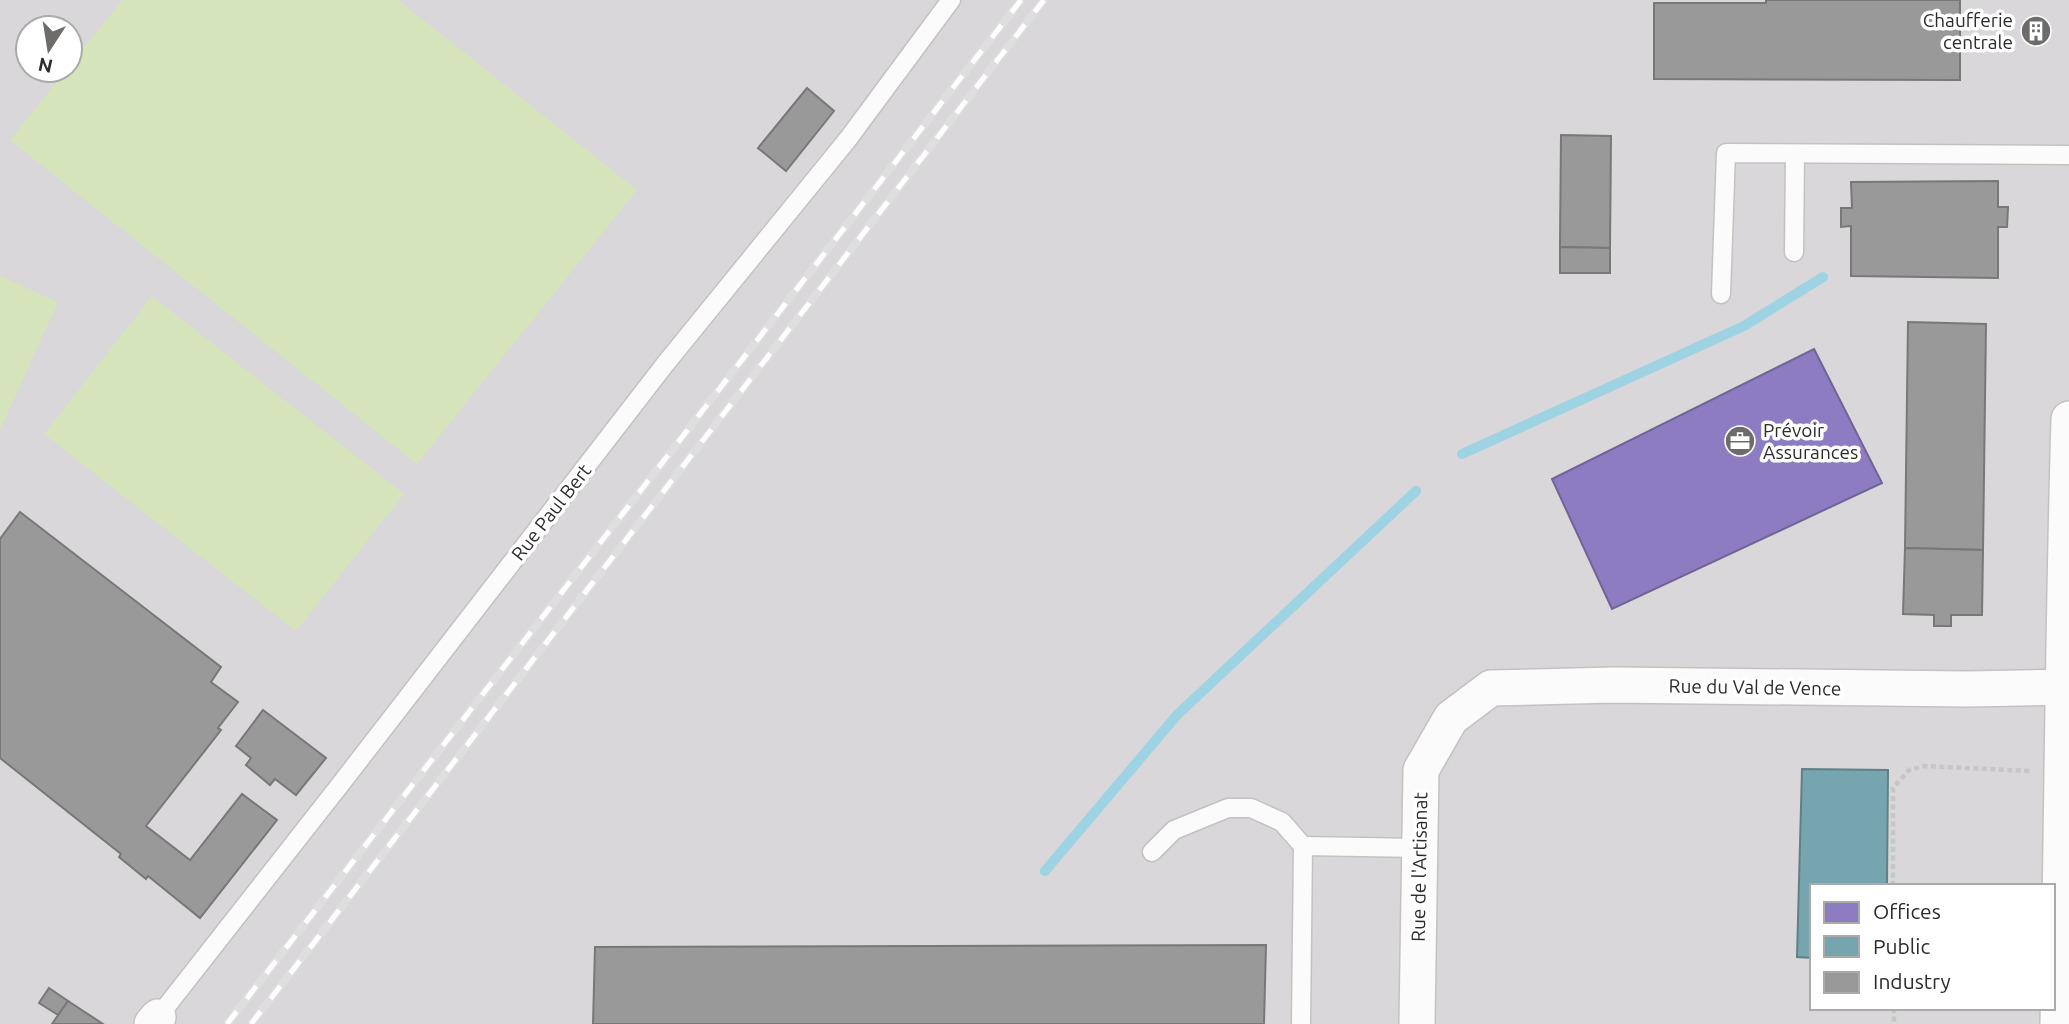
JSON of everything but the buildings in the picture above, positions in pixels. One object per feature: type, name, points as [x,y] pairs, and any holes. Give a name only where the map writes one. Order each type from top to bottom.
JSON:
[{"type":"street","points":[[2058,1024],[2067,687],[2064,587],[2069,419]]},
{"type":"street","name":"Rue du Val de Vence","points":[[1451,718],[1491,688],[1614,685],[1967,689],[2067,687]]},
{"type":"street","name":"Rue de l'Artisanat","points":[[1417,1024],[1421,770],[1451,718]]},
{"type":"lane","name":"Rue Paul Bert","points":[[155,1020],[666,363],[848,139],[951,0]]},
{"type":"lane","points":[[1721,294],[1726,153],[2069,155]]},
{"type":"lane","points":[[1794,252],[1795,154]]},
{"type":"lane","points":[[1152,852],[1174,830],[1228,808],[1251,808],[1282,822],[1303,846],[1301,1024]]},
{"type":"lane","points":[[1303,846],[1420,848]]},
{"type":"path","points":[[1893,884],[1893,788],[1909,770],[1924,766],[2063,772]]},
{"type":"shaded area","points":[[0,0],[2069,0],[2069,1024],[0,1024]]},
{"type":"green space","points":[[122,0],[398,0],[637,190],[417,464],[10,140],[55,84],[84,84],[84,48]]},
{"type":"green space","points":[[0,276],[58,302],[0,430]]},
{"type":"green space","points":[[152,296],[404,494],[296,631],[44,434]]},
{"type":"waterway","points":[[1462,454],[1744,326],[1823,277]]},
{"type":"waterway","points":[[1045,871],[1177,715],[1416,491]]},
{"type":"railway","points":[[227,1024],[1021,0]]},
{"type":"railway","points":[[251,1024],[1044,0]]},
{"type":"place","name":"Chaufferie centrale","points":[[2036,31]]},
{"type":"place","name":"Prévoir Assurances","points":[[1740,441]]}]
